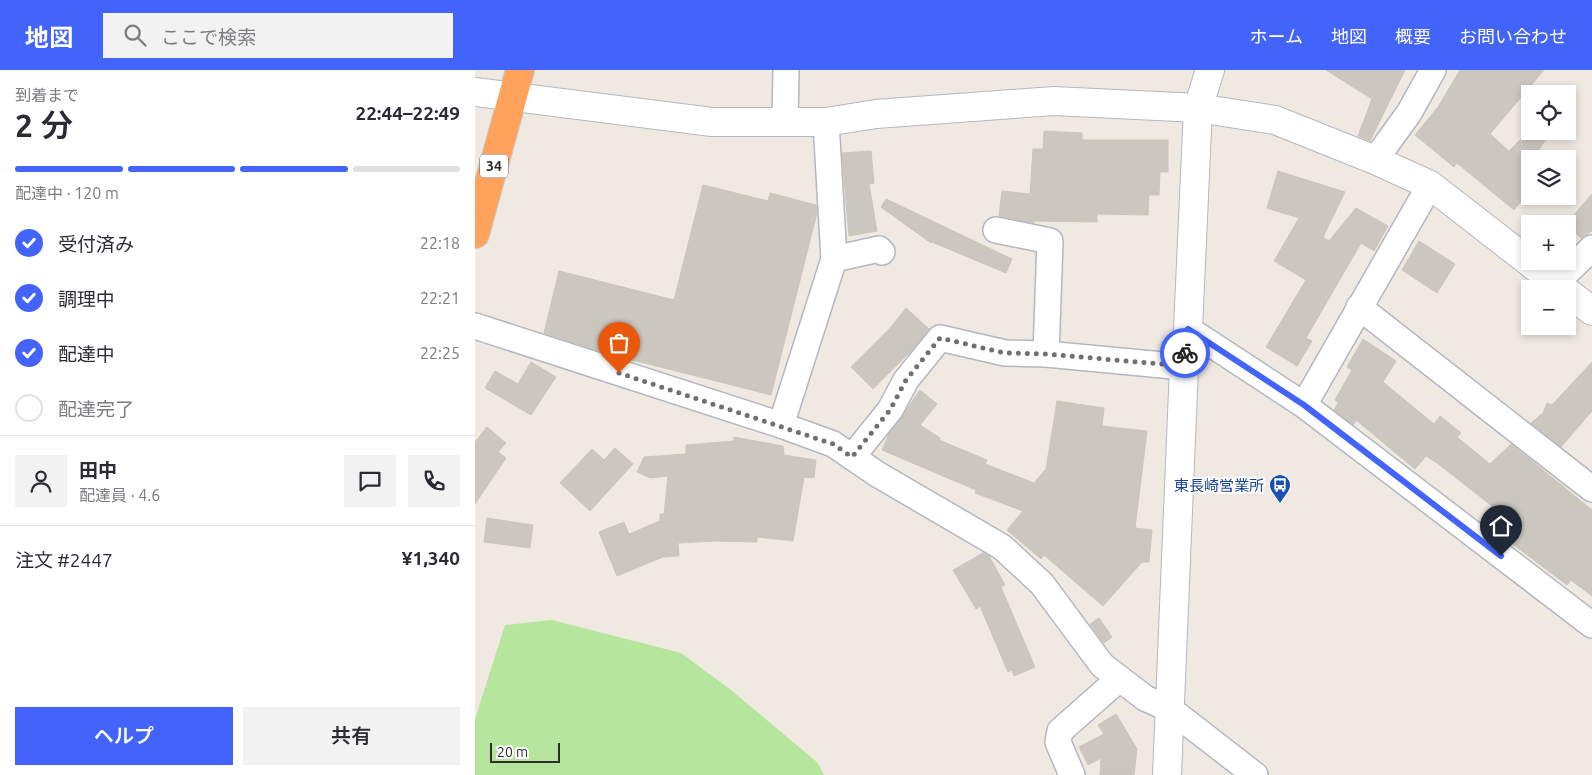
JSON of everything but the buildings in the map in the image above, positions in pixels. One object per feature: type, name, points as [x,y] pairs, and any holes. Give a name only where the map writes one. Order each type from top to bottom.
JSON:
[{"type":"highway","name":"34","points":[[475,234],[520,70]]},
{"type":"street","points":[[785,121],[786,70]]},
{"type":"street","points":[[1167,775],[1171,710],[1171,642],[1176,580],[1184,366],[1188,329],[1198,108],[1210,70]]},
{"type":"street","points":[[1375,160],[1409,113],[1433,70]]},
{"type":"street","points":[[475,92],[713,122],[826,122],[876,114],[1054,101],[1198,108],[1275,120],[1375,160],[1430,185],[1552,280]]},
{"type":"street","points":[[781,425],[834,259],[826,122]]},
{"type":"street","points":[[1304,405],[1430,185]]},
{"type":"street","points":[[996,230],[1050,241],[1046,354]]},
{"type":"street","points":[[1568,280],[1592,248]]},
{"type":"street","points":[[834,259],[879,249],[882,252]]},
{"type":"street","points":[[1576,299],[1592,311]]},
{"type":"street","points":[[1359,307],[1592,489]]},
{"type":"street","points":[[475,326],[781,425],[833,444],[1002,547],[1042,584],[1102,665],[1145,698],[1171,710],[1255,775]]},
{"type":"street","points":[[1188,329],[1304,405],[1592,625]]},
{"type":"street","points":[[852,457],[890,410],[906,380],[940,338],[1005,353],[1046,354],[1184,366]]},
{"type":"street","points":[[1072,775],[1058,742],[1059,731],[1119,679]]},
{"type":"green space","points":[[552,620],[681,653],[731,690],[818,763],[824,775],[475,775],[475,719],[505,625]]},
{"type":"way so far","points":[[619,373],[781,425],[833,444],[852,457],[890,410],[906,380],[940,338],[1005,353],[1046,354],[1184,366],[1185,353]]},
{"type":"place","name":"東長崎営業所","points":[[1280,504]]},
{"type":"route","points":[[1185,353],[1188,329],[1304,405],[1501,556]]}]
